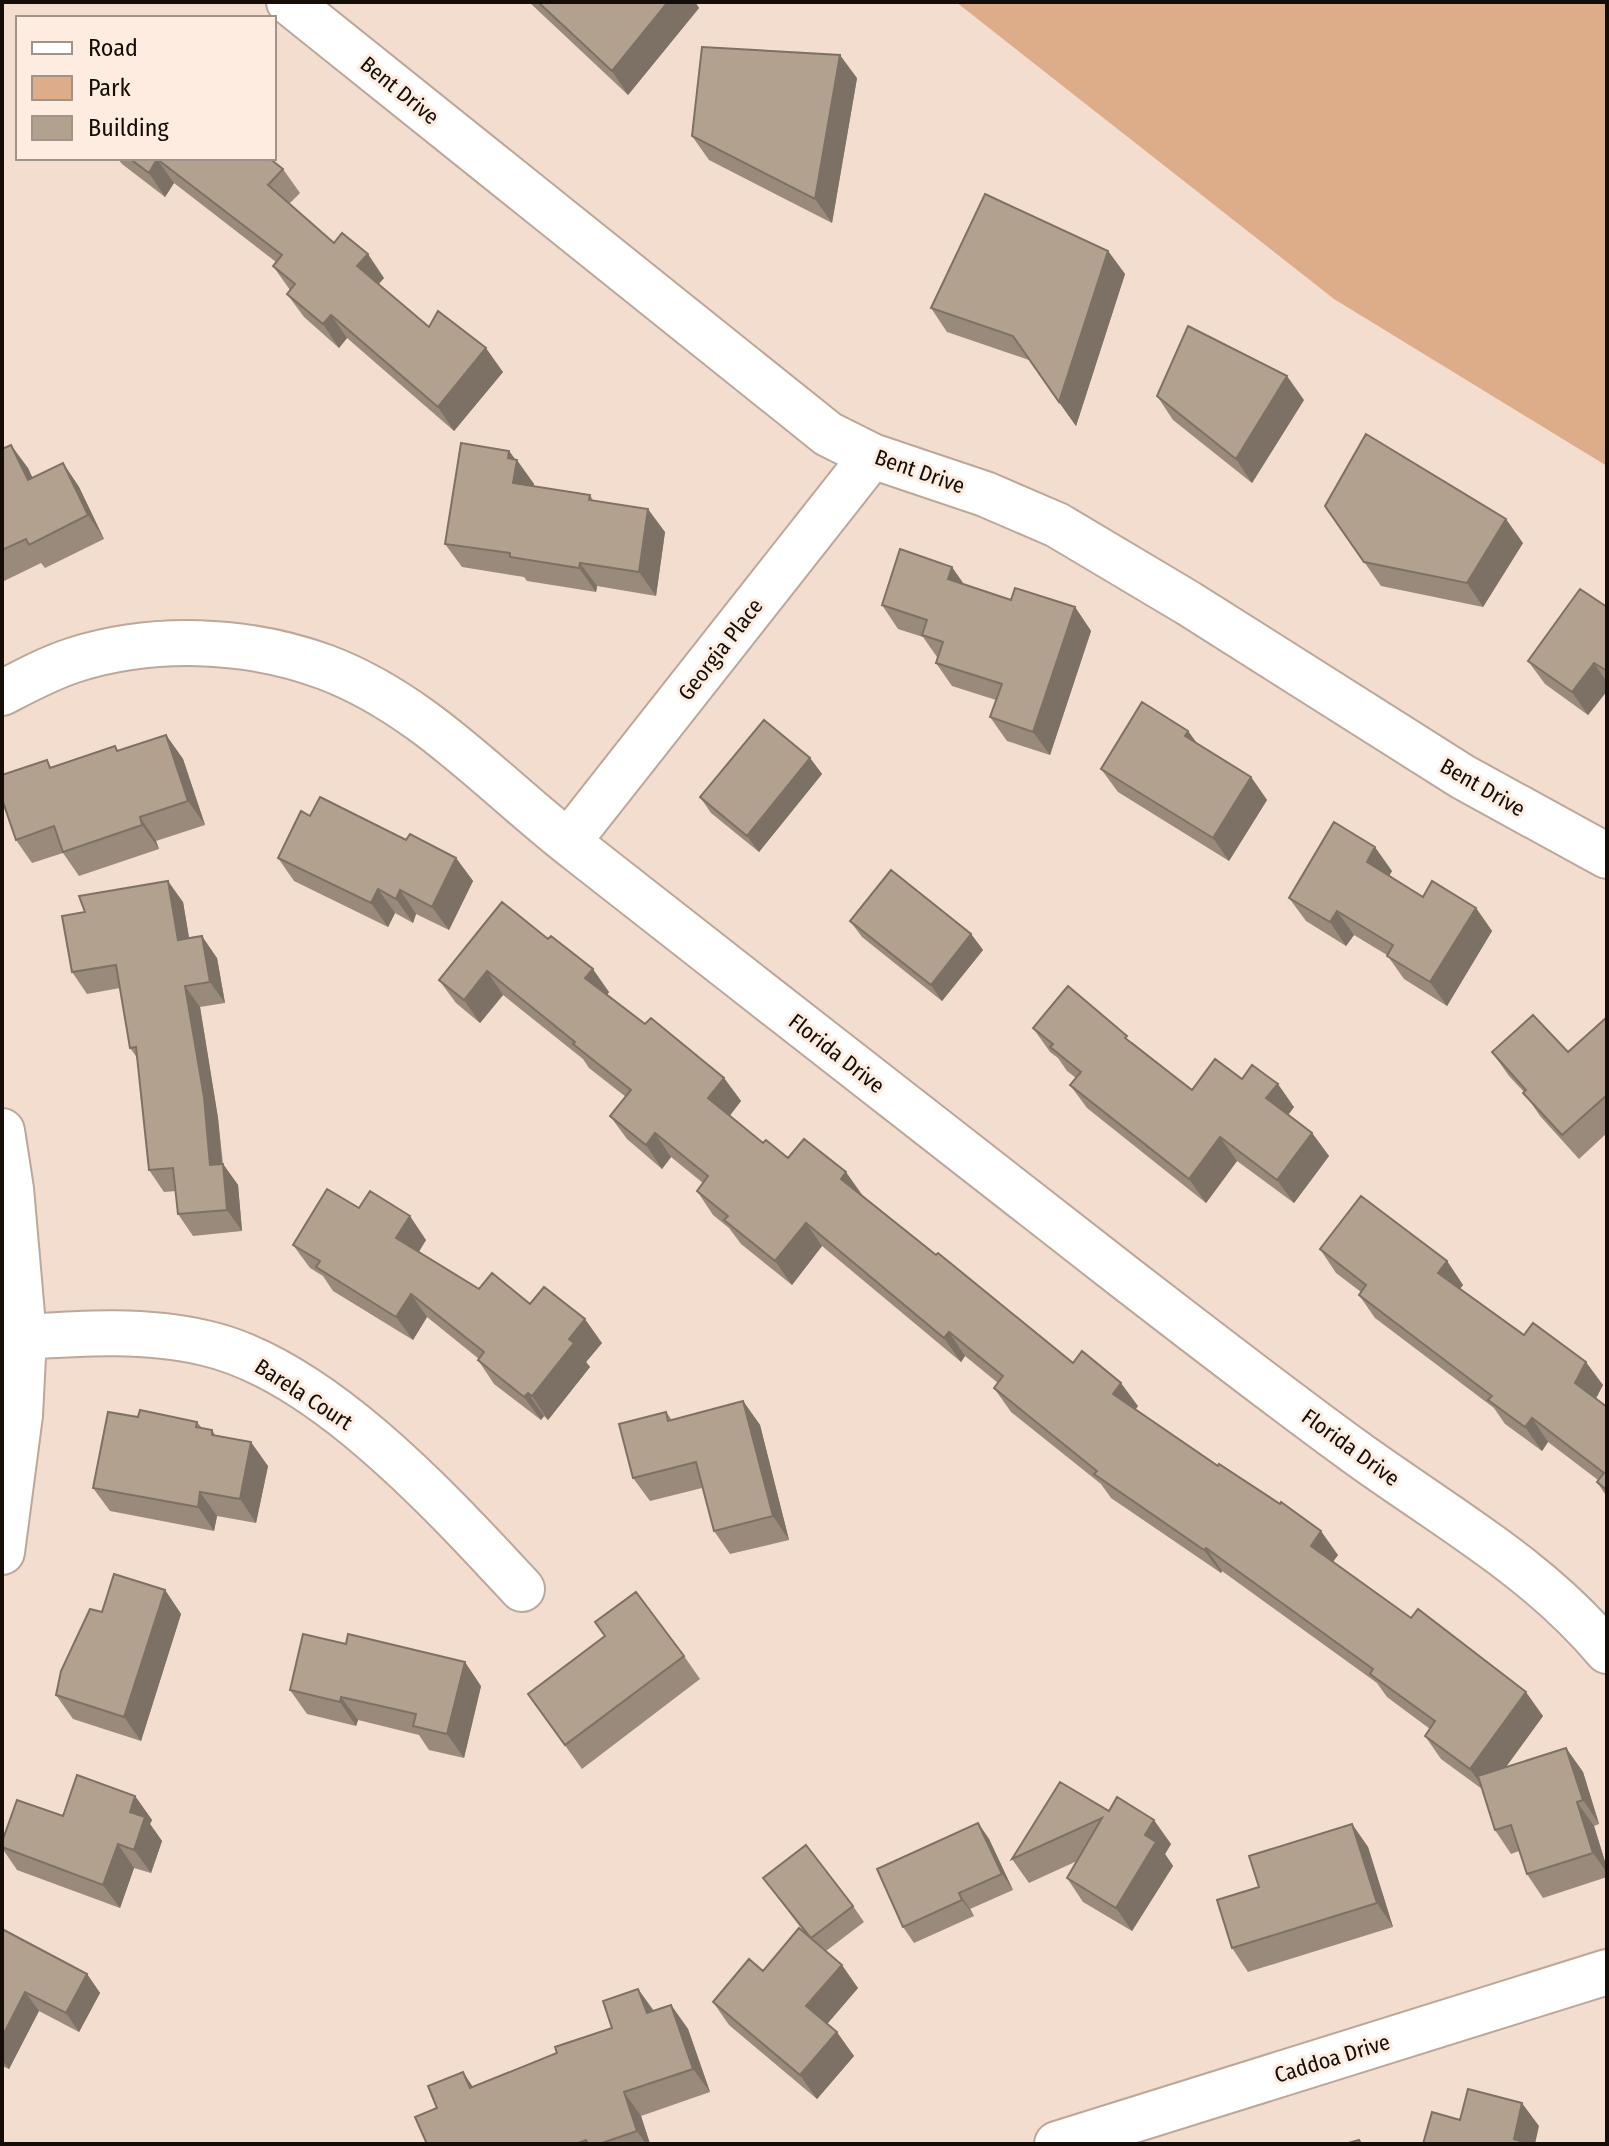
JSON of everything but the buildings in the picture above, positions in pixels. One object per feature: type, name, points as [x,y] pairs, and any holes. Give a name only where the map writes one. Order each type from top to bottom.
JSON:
[{"type":"street","name":"Bent Drive","points":[[289,2],[828,434],[872,456],[985,494],[1057,525],[1201,611],[1463,777],[1607,856]]},
{"type":"street","name":"Georgia Place","points":[[568,842],[872,456]]},
{"type":"street","name":"Florida Drive","points":[[2,693],[75,659],[170,644],[221,644],[295,657],[328,668],[398,701],[568,842],[1129,1281],[1355,1451],[1524,1569],[1584,1624],[1607,1651]]},
{"type":"street","points":[[2,1131],[11,1189],[24,1337],[20,1415],[2,1552]]},
{"type":"street","name":"Barela Court","points":[[24,1337],[78,1334],[168,1336],[208,1343],[258,1362],[297,1384],[405,1468],[522,1589]]},
{"type":"street","name":"Caddoa Drive","points":[[1057,2144],[1607,1972]]},
{"type":"green space","points":[[956,2],[1607,2],[1607,466],[1334,299]]}]
